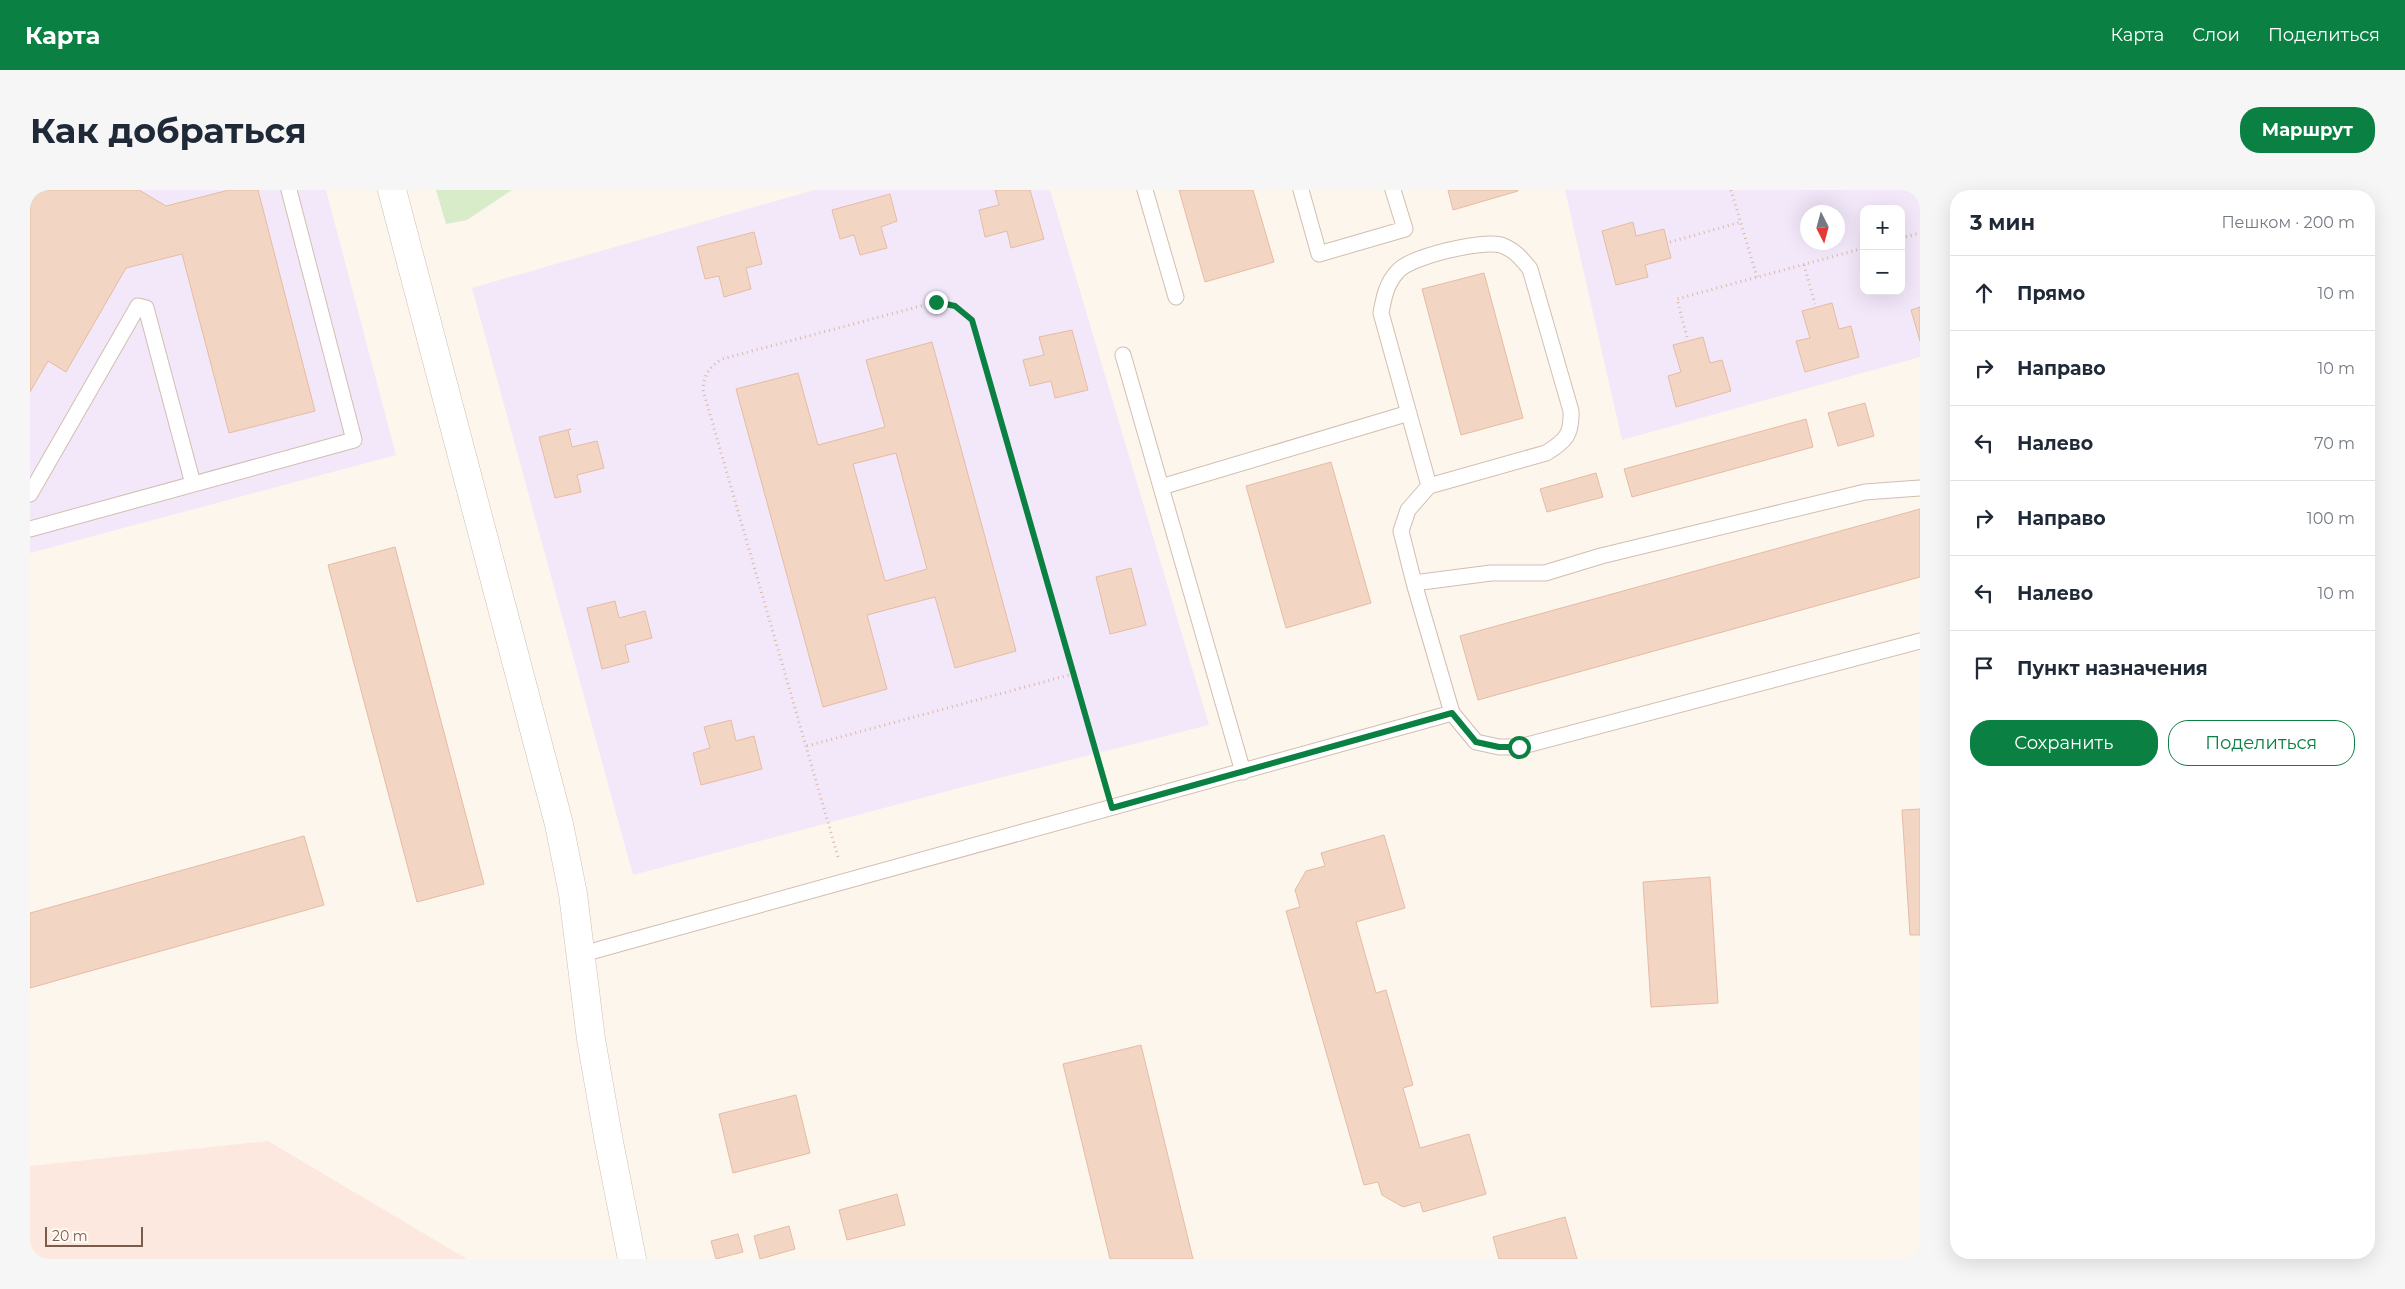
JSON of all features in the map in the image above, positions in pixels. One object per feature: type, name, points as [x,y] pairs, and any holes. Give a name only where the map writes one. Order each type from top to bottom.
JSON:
[{"type":"street","points":[[392,190],[559,824],[573,894],[579,955],[609,1142],[632,1259]]},
{"type":"lane","points":[[30,529],[354,440],[289,190]]},
{"type":"lane","points":[[1145,190],[1176,297]]},
{"type":"lane","points":[[1301,190],[1319,254],[1404,229],[1393,190]]},
{"type":"lane","points":[[1429,486],[1381,313],[1385,290],[1399,270],[1416,260],[1478,244],[1500,245],[1518,254],[1530,269],[1571,411],[1572,426],[1563,443],[1546,453],[1429,486],[1408,510],[1401,531],[1414,583],[1452,713],[1476,742],[1499,747],[1519,747],[1920,641]]},
{"type":"lane","points":[[30,494],[138,306],[146,308],[193,484]]},
{"type":"lane","points":[[1123,355],[1243,772]]},
{"type":"lane","points":[[1161,486],[1409,413]]},
{"type":"lane","points":[[1414,583],[1491,573],[1545,572],[1601,556],[1866,492],[1920,488]]},
{"type":"lane","points":[[579,955],[1452,713]]},
{"type":"path","points":[[1731,190],[1757,277]]},
{"type":"path","points":[[1670,242],[1741,222]]},
{"type":"path","points":[[1905,237],[1920,233]]},
{"type":"path","points":[[1687,337],[1677,299],[1860,249]]},
{"type":"path","points":[[1804,265],[1815,304]]},
{"type":"path","points":[[845,882],[703,390],[708,370],[722,359],[936,302],[948,303],[964,311],[972,320],[1112,808]]},
{"type":"path","points":[[807,746],[1073,674]]},
{"type":"shaded area","points":[[30,190],[326,190],[396,455],[30,553]]},
{"type":"shaded area","points":[[814,190],[1050,190],[1209,725],[959,788],[633,875],[472,288]]},
{"type":"shaded area","points":[[1565,190],[1920,190],[1920,357],[1622,440]]},
{"type":"shaded area","points":[[268,1141],[467,1259],[30,1259],[30,1166]]},
{"type":"green space","points":[[436,190],[512,190],[467,220],[446,224]]},
{"type":"building","points":[[30,190],[139,190],[166,206],[229,190],[258,190],[315,411],[229,433],[182,254],[126,268],[66,372],[48,361],[30,392]]},
{"type":"building","points":[[995,190],[1030,190],[1044,239],[1011,248],[1007,231],[985,237],[979,210],[999,205]]},
{"type":"building","points":[[1179,190],[1253,190],[1274,262],[1205,282]]},
{"type":"building","points":[[1448,190],[1518,190],[1518,191],[1453,210]]},
{"type":"building","points":[[890,194],[897,221],[881,227],[887,248],[860,255],[854,235],[840,239],[832,210]]},
{"type":"building","points":[[1633,222],[1636,236],[1664,229],[1671,258],[1645,265],[1648,277],[1616,285],[1602,231]]},
{"type":"building","points":[[754,232],[762,264],[746,268],[751,289],[724,297],[719,276],[705,279],[697,247]]},
{"type":"building","points":[[1484,273],[1523,418],[1461,435],[1422,289]]},
{"type":"building","points":[[1832,303],[1839,329],[1851,326],[1859,357],[1805,372],[1796,341],[1810,338],[1802,311]]},
{"type":"building","points":[[1920,307],[1920,341],[1911,310]]},
{"type":"building","points":[[1072,330],[1088,390],[1055,398],[1051,381],[1030,386],[1023,360],[1044,355],[1039,337]]},
{"type":"building","points":[[1703,337],[1710,363],[1722,360],[1731,391],[1676,407],[1668,376],[1681,372],[1673,345]]},
{"type":"building","points":[[932,342],[1016,651],[955,668],[935,597],[867,615],[887,689],[823,707],[736,389],[798,373],[818,445],[885,427],[866,360]],"holes":[[[896,453],[927,569],[885,581],[853,464]]]},
{"type":"building","points":[[1865,403],[1874,436],[1838,446],[1828,413]]},
{"type":"building","points":[[1806,419],[1813,447],[1632,497],[1624,469]]},
{"type":"building","points":[[571,429],[568,430],[572,447],[597,441],[604,468],[577,475],[581,492],[555,498],[539,437]]},
{"type":"building","points":[[1331,462],[1371,603],[1286,628],[1246,486]]},
{"type":"building","points":[[1596,473],[1603,497],[1547,512],[1540,489]]},
{"type":"building","points":[[1920,509],[1920,577],[1478,700],[1460,636]]},
{"type":"building","points":[[395,547],[484,884],[417,902],[328,565]]},
{"type":"building","points":[[1131,568],[1146,625],[1110,634],[1096,577]]},
{"type":"building","points":[[615,601],[619,618],[645,611],[652,638],[625,645],[629,662],[602,669],[587,608]]},
{"type":"building","points":[[731,720],[736,741],[754,736],[762,769],[701,785],[693,753],[710,748],[704,727]]},
{"type":"building","points":[[1920,809],[1920,935],[1910,935],[1902,810]]},
{"type":"building","points":[[1384,835],[1405,908],[1356,922],[1376,993],[1386,990],[1413,1085],[1403,1088],[1420,1148],[1469,1134],[1486,1194],[1423,1212],[1420,1202],[1403,1207],[1382,1195],[1378,1182],[1364,1185],[1286,911],[1300,907],[1295,890],[1306,871],[1325,866],[1321,853]]},
{"type":"building","points":[[304,836],[324,905],[30,988],[30,913]]},
{"type":"building","points":[[1710,877],[1718,1003],[1651,1007],[1643,882]]},
{"type":"building","points":[[1141,1045],[1193,1259],[1110,1259],[1063,1064]]},
{"type":"building","points":[[796,1095],[810,1153],[733,1173],[719,1114]]},
{"type":"building","points":[[897,1194],[905,1225],[847,1240],[839,1210]]},
{"type":"building","points":[[1565,1217],[1577,1259],[1499,1259],[1493,1237]]},
{"type":"building","points":[[789,1226],[795,1249],[760,1259],[754,1236]]},
{"type":"building","points":[[738,1234],[743,1252],[716,1259],[711,1241]]},
{"type":"route","points":[[936,302],[955,306],[964,311],[972,320],[1112,808],[1452,713],[1476,742],[1499,747],[1519,747]]}]
